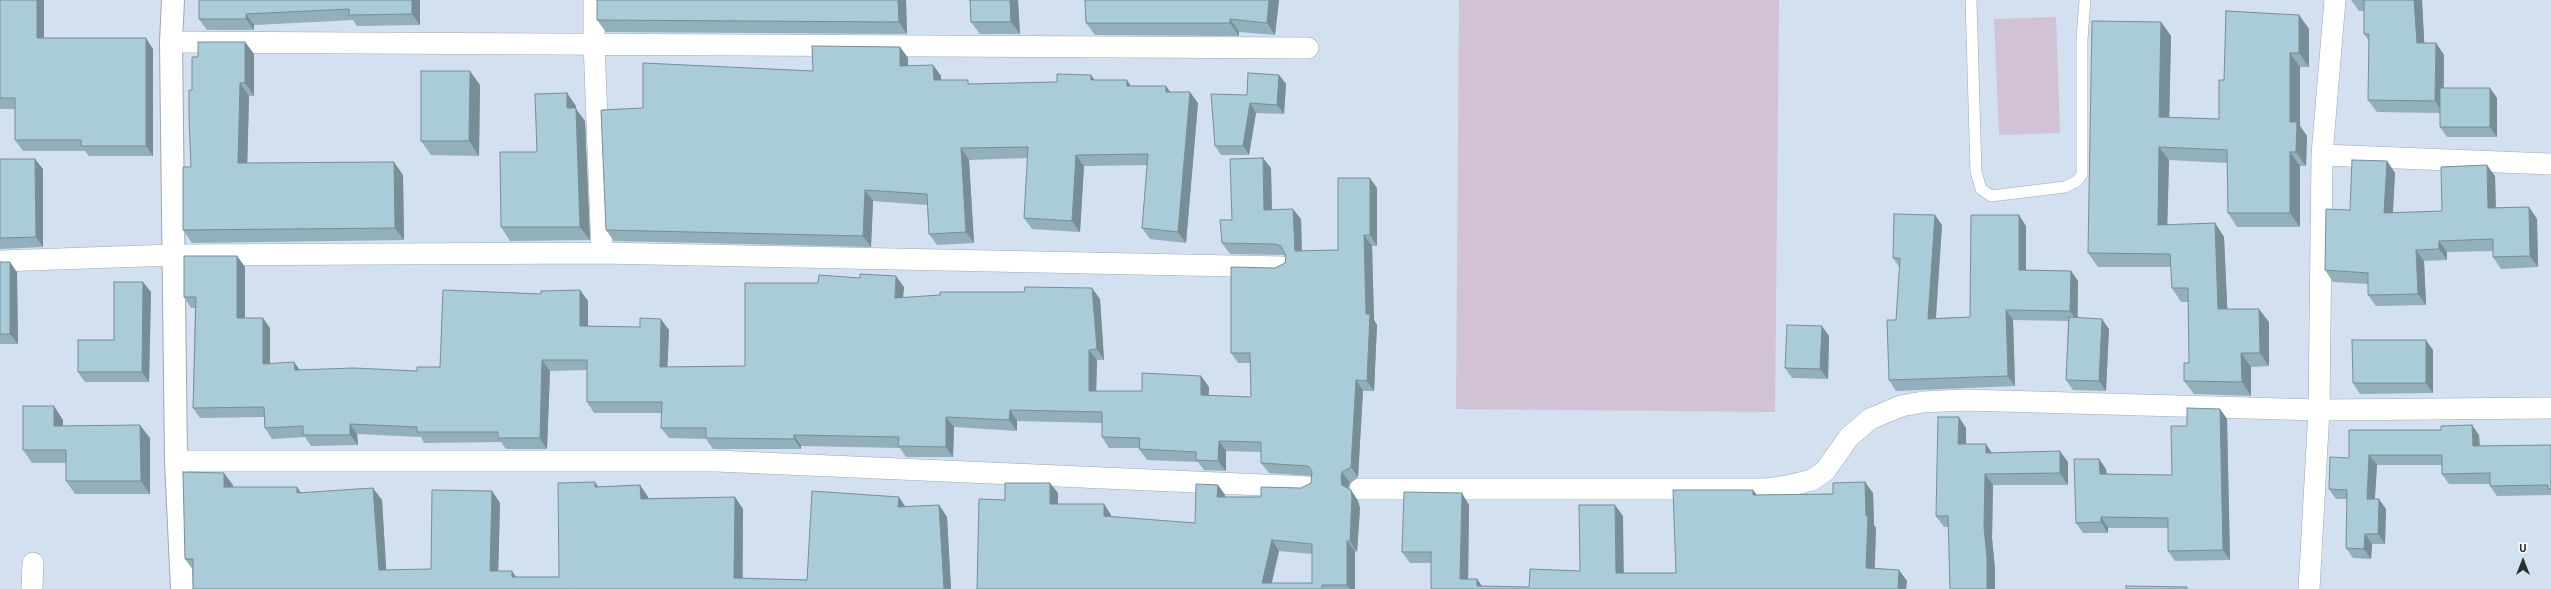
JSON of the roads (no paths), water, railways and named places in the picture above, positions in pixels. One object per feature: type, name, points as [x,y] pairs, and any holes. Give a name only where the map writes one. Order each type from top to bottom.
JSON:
[{"type":"street","points":[[173,0],[171,42],[176,462],[182,589]]},
{"type":"street","points":[[594,0],[594,42],[602,253]]},
{"type":"street","points":[[2309,589],[2319,410],[2322,155],[2335,0]]},
{"type":"street","points":[[171,42],[594,42],[1308,48]]},
{"type":"street","points":[[2322,155],[2551,164]]},
{"type":"street","points":[[0,261],[173,255],[602,253],[1282,267]]},
{"type":"street","points":[[1360,488],[1766,488],[1788,486],[1812,480],[1824,471],[1849,438],[1870,419],[1901,406],[1923,402],[1965,400],[2319,410],[2551,408]]},
{"type":"street","points":[[176,462],[717,461],[1309,487]]},
{"type":"street","points":[[32,589],[33,563]]},
{"type":"lane","points":[[1971,0],[1976,172],[1981,189],[1991,196],[2065,187],[2077,181],[2082,174],[2082,39],[2085,0]]}]
